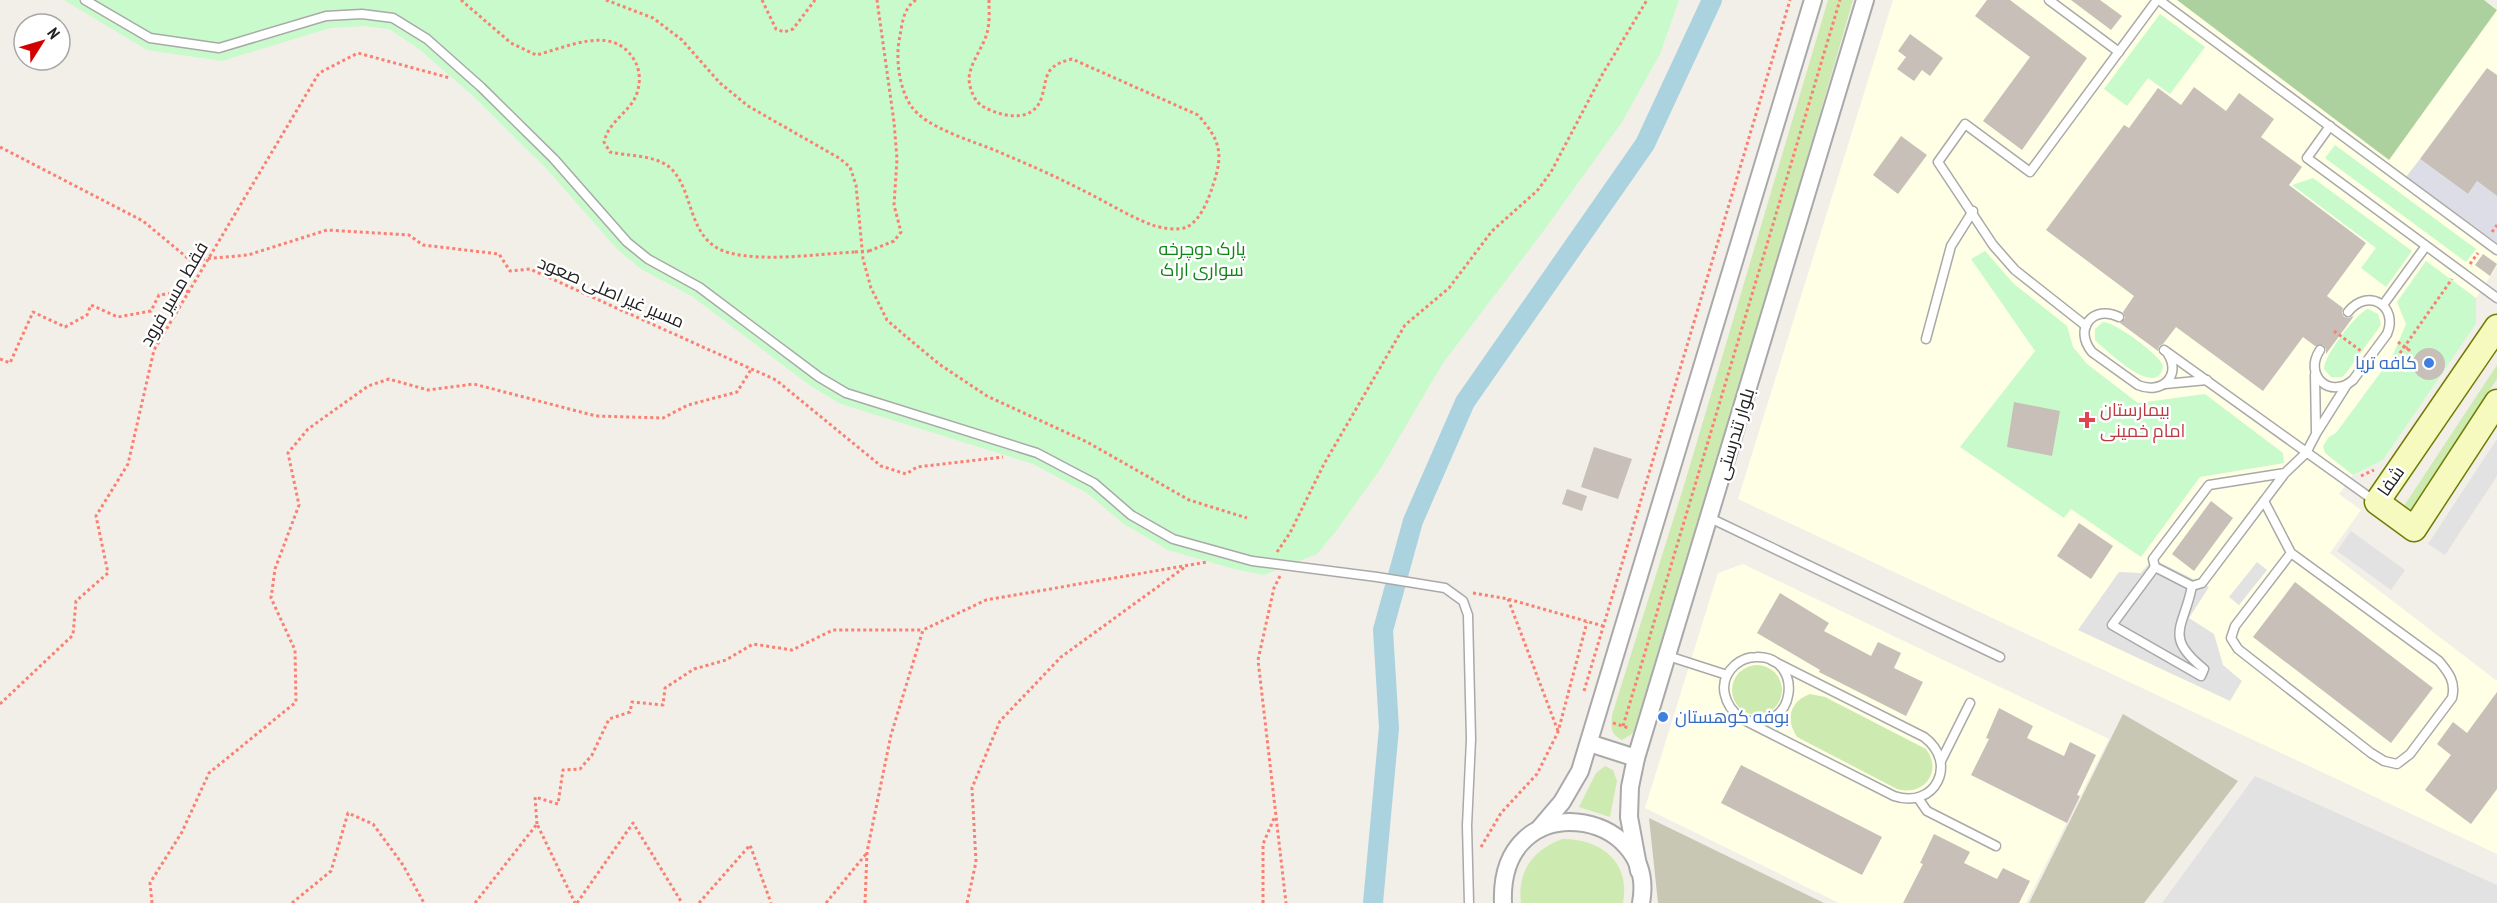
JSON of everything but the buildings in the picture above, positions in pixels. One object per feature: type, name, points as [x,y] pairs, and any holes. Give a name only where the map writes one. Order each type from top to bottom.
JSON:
[{"type":"street","points":[[1503,903],[1502,882],[1508,861],[1521,842],[1539,829],[1562,802],[1580,771],[1813,0]]},
{"type":"street","name":"بلوار تندرستی","points":[[1643,900],[1640,871],[1629,817],[1630,787],[1636,758],[1865,0]]},
{"type":"street","name":"شفا","points":[[2497,327],[2377,502],[2414,529],[2497,402]]},
{"type":"street","points":[[1589,742],[1636,758]]},
{"type":"street","points":[[1539,829],[1558,822],[1579,821],[1599,826],[1617,837],[1631,853],[1640,871]]},
{"type":"lane","points":[[85,0],[150,39],[219,48],[326,16],[362,14],[393,18],[427,39],[481,87],[554,159],[627,242],[648,259],[699,287],[819,377],[846,393],[1037,453],[1094,483],[1131,515],[1173,539],[1265,563],[1445,588],[1463,601],[1468,615],[1471,739],[1467,826],[1469,903]]},
{"type":"lane","points":[[2049,0],[2119,52]]},
{"type":"lane","points":[[2086,326],[2014,270],[1993,245],[1938,162],[1965,124],[2030,172],[2158,0],[2497,250]]},
{"type":"lane","points":[[2330,126],[2307,158],[2497,298]]},
{"type":"lane","points":[[1926,339],[1951,246],[1972,211]]},
{"type":"lane","points":[[2382,306],[2426,246]]},
{"type":"lane","points":[[2285,473],[2209,485],[2153,559],[2155,567],[2192,586],[2202,583],[2285,473],[2306,453],[2316,432],[2346,386],[2370,357],[2390,326],[2390,316],[2377,301],[2367,299],[2358,302],[2348,312]]},
{"type":"lane","points":[[2119,317],[2110,313],[2100,313],[2086,326],[2084,335],[2092,351],[2138,385],[2146,389],[2165,384],[2207,380]]},
{"type":"lane","points":[[2165,384],[2171,376],[2173,366],[2170,356],[2163,348],[2377,502]]},
{"type":"lane","points":[[2316,432],[2314,362],[2320,350]]},
{"type":"lane","points":[[2315,372],[2319,380],[2327,386],[2337,388],[2346,386]]},
{"type":"lane","points":[[2264,501],[2291,553],[2439,661],[2450,674],[2454,687],[2452,698],[2410,754],[2397,764],[2384,761],[2370,753],[2238,649],[2231,638],[2235,626],[2291,553]]},
{"type":"lane","points":[[1710,518],[2000,657]]},
{"type":"lane","points":[[2155,567],[2112,625],[2201,676],[2204,669],[2188,656],[2179,642],[2179,627],[2189,604],[2192,586]]},
{"type":"lane","points":[[1668,656],[1727,675]]},
{"type":"lane","points":[[1941,761],[1938,751],[1924,737],[1771,660],[1762,657],[1742,660],[1727,675],[1724,685],[1727,705],[1742,719],[1903,799],[1918,798],[1932,790],[1938,782],[1941,761],[1970,703]]},
{"type":"lane","points":[[1742,719],[1762,723],[1772,719],[1786,705],[1789,695],[1786,675],[1780,666],[1771,660]]},
{"type":"lane","points":[[1918,798],[1927,811],[1996,846]]},
{"type":"path","points":[[461,0],[511,43],[536,55],[594,39],[611,41],[627,49],[636,63],[640,80],[637,96],[607,130],[604,142],[610,152],[654,160],[668,166],[677,179],[699,231],[712,244],[729,253],[779,257],[869,251],[894,241],[901,232],[894,205],[897,159],[877,0]]},
{"type":"path","points":[[606,0],[653,18],[682,40],[720,83],[748,106],[839,158],[850,167],[856,185],[863,259],[880,310],[887,320],[939,364],[987,396],[1087,442],[1189,500],[1247,519]]},
{"type":"path","points":[[762,0],[776,29],[784,32],[793,29],[815,0]]},
{"type":"path","points":[[916,0],[911,3],[904,15],[897,46],[902,85],[911,106],[922,117],[953,133],[1082,189],[1152,225],[1172,229],[1188,227],[1209,199],[1218,169],[1220,148],[1211,130],[1198,115],[1072,59],[1060,62],[1050,70],[1042,99],[1035,109],[1025,116],[996,113],[980,105],[972,93],[969,78],[988,32],[990,0]]},
{"type":"path","points":[[1265,563],[1280,548],[1290,533],[1324,464],[1405,325],[1449,288],[1492,231],[1537,191],[1551,172],[1602,75],[1647,0]]},
{"type":"path","points":[[1584,692],[1790,0]]},
{"type":"path","points":[[1623,726],[1840,0]]},
{"type":"path","name":"فقط مسیر فرود","points":[[0,704],[73,635],[76,601],[108,573],[96,516],[128,464],[154,350],[319,73],[358,53],[481,87]]},
{"type":"path","name":"مسیر غیر اصلی صعود","points":[[0,147],[143,221],[189,260],[248,255],[327,230],[408,235],[423,244],[499,254],[510,270],[530,269],[776,380],[881,466],[906,474],[917,467],[1005,457]]},
{"type":"path","points":[[2393,363],[2486,241]]},
{"type":"path","points":[[0,359],[10,363],[33,312],[64,327],[87,315],[91,305],[117,316],[151,311],[159,295],[189,291]]},
{"type":"path","points":[[2334,331],[2370,357]]},
{"type":"path","points":[[2409,350],[2416,355]]},
{"type":"path","points":[[152,903],[150,883],[182,832],[209,773],[296,702],[295,650],[271,598],[275,569],[299,505],[288,453],[308,429],[368,386],[389,379],[428,390],[474,384],[596,416],[663,418],[688,405],[737,392],[752,368]]},
{"type":"path","points":[[682,903],[633,824],[576,903],[537,824],[535,797],[558,804],[563,770],[580,769],[592,755],[609,719],[630,712],[633,702],[663,705],[665,688],[694,669],[726,660],[753,644],[792,650],[833,630],[923,630],[986,600],[1236,557]]},
{"type":"path","points":[[1286,565],[1274,588],[1258,660],[1286,903]]},
{"type":"path","points":[[967,903],[976,862],[972,788],[1000,721],[1061,657],[1186,566]]},
{"type":"path","points":[[1445,588],[1508,599],[1587,622],[1558,732],[1537,774],[1501,813],[1467,869]]},
{"type":"path","points":[[1508,599],[1558,732]]},
{"type":"path","points":[[865,903],[867,852],[891,735],[923,630]]},
{"type":"path","points":[[1597,718],[1644,733]]},
{"type":"path","points":[[292,903],[331,871],[348,813],[373,824],[403,865],[424,903]]},
{"type":"path","points":[[1263,903],[1263,844],[1276,814]]},
{"type":"path","points":[[475,903],[537,824]]},
{"type":"path","points":[[699,903],[750,845],[771,903]]},
{"type":"path","points":[[826,903],[867,852]]},
{"type":"shaded area","name":"بیمارستان امام خمینی","points":[[1893,0],[2484,0],[2497,9],[2497,266],[2476,298],[2476,324],[2383,460],[2353,475],[2339,494],[2361,510],[2330,553],[2497,681],[2497,854],[1738,499]]},
{"type":"shaded area","points":[[2420,159],[2468,194],[2477,181],[2497,196],[2497,243],[2406,177]]},
{"type":"shaded area","points":[[2497,439],[2497,476],[2445,555],[2428,544]]},
{"type":"shaded area","points":[[2351,531],[2405,570],[2391,590],[2337,551]]},
{"type":"shaded area","points":[[2153,559],[2209,587],[2189,618],[2214,634],[2223,665],[2242,681],[2230,701],[2078,630],[2119,572],[2141,573]]},
{"type":"shaded area","points":[[2257,562],[2267,570],[2239,605],[2229,597]]},
{"type":"shaded area","points":[[1743,564],[2109,739],[2026,903],[1839,903],[1645,808],[1718,573]]},
{"type":"shaded area","points":[[2123,714],[2238,781],[2144,903],[2029,903]]},
{"type":"shaded area","points":[[2255,776],[2497,885],[2497,903],[2162,903]]},
{"type":"shaded area","points":[[1649,818],[1824,903],[1658,903]]},
{"type":"green space","name":"پارک دوچرخه سواری اراک","points":[[64,0],[1679,0],[1660,54],[1622,122],[1542,233],[1443,363],[1381,468],[1336,531],[1317,554],[1264,575],[1168,550],[1124,524],[1087,493],[1033,464],[841,404],[812,387],[693,297],[641,269],[618,250],[545,167],[472,95],[419,49],[389,29],[363,26],[330,28],[222,61],[147,50]]},
{"type":"green space","points":[[1828,0],[1853,0],[1788,224],[1633,733],[1622,740],[1612,730],[1612,715],[1685,482]]},
{"type":"green space","points":[[2177,0],[2484,0],[2497,10],[2389,160]]},
{"type":"green space","points":[[2160,14],[2205,47],[2170,94],[2148,78],[2127,106],[2104,89]]},
{"type":"green space","points":[[2335,145],[2476,249],[2466,262],[2325,158]]},
{"type":"green space","points":[[2313,178],[2412,251],[2386,287],[2361,268],[2376,248],[2292,185]]},
{"type":"green space","points":[[1985,251],[2014,284],[2067,326],[2073,347],[2087,364],[2138,403],[2205,394],[2283,453],[2284,463],[2200,477],[2141,557],[2071,509],[2064,518],[1960,447],[2035,351],[1971,259]]},
{"type":"green space","points":[[2426,261],[2476,298],[2476,324],[2383,460],[2353,475],[2325,453],[2323,446],[2329,437],[2336,433],[2392,357],[2406,324],[2397,302]]},
{"type":"green space","points":[[2368,309],[2378,314],[2381,324],[2346,373],[2342,377],[2331,377],[2324,369],[2329,355],[2356,318]]},
{"type":"green space","points":[[2103,322],[2117,327],[2154,354],[2163,366],[2159,375],[2153,378],[2134,371],[2099,344],[2095,340],[2095,329]]},
{"type":"green space","points":[[2497,365],[2497,379],[2407,516],[2400,512]]},
{"type":"green space","points":[[1757,665],[1771,669],[1778,676],[1782,690],[1778,704],[1771,711],[1757,715],[1743,711],[1736,704],[1732,690],[1736,676],[1743,669]]},
{"type":"green space","points":[[1810,694],[1825,697],[1926,749],[1931,757],[1932,766],[1928,780],[1923,786],[1915,789],[1897,789],[1797,737],[1791,724],[1792,711],[1798,701]]},
{"type":"green space","points":[[1605,766],[1613,770],[1617,781],[1610,817],[1579,807],[1596,773]]},
{"type":"green space","points":[[1562,839],[1589,843],[1610,855],[1622,876],[1623,903],[1521,903],[1522,881],[1529,863],[1543,849]]},
{"type":"waterway","points":[[1373,903],[1389,728],[1383,630],[1413,521],[1465,402],[1645,144],[1712,0]]},
{"type":"place","name":"کافه تریا","points":[[2429,363]]},
{"type":"place","name":"بیمارستان امام خمینی","points":[[2087,420]]},
{"type":"place","name":"بوفه کوهستان","points":[[1663,717]]}]
